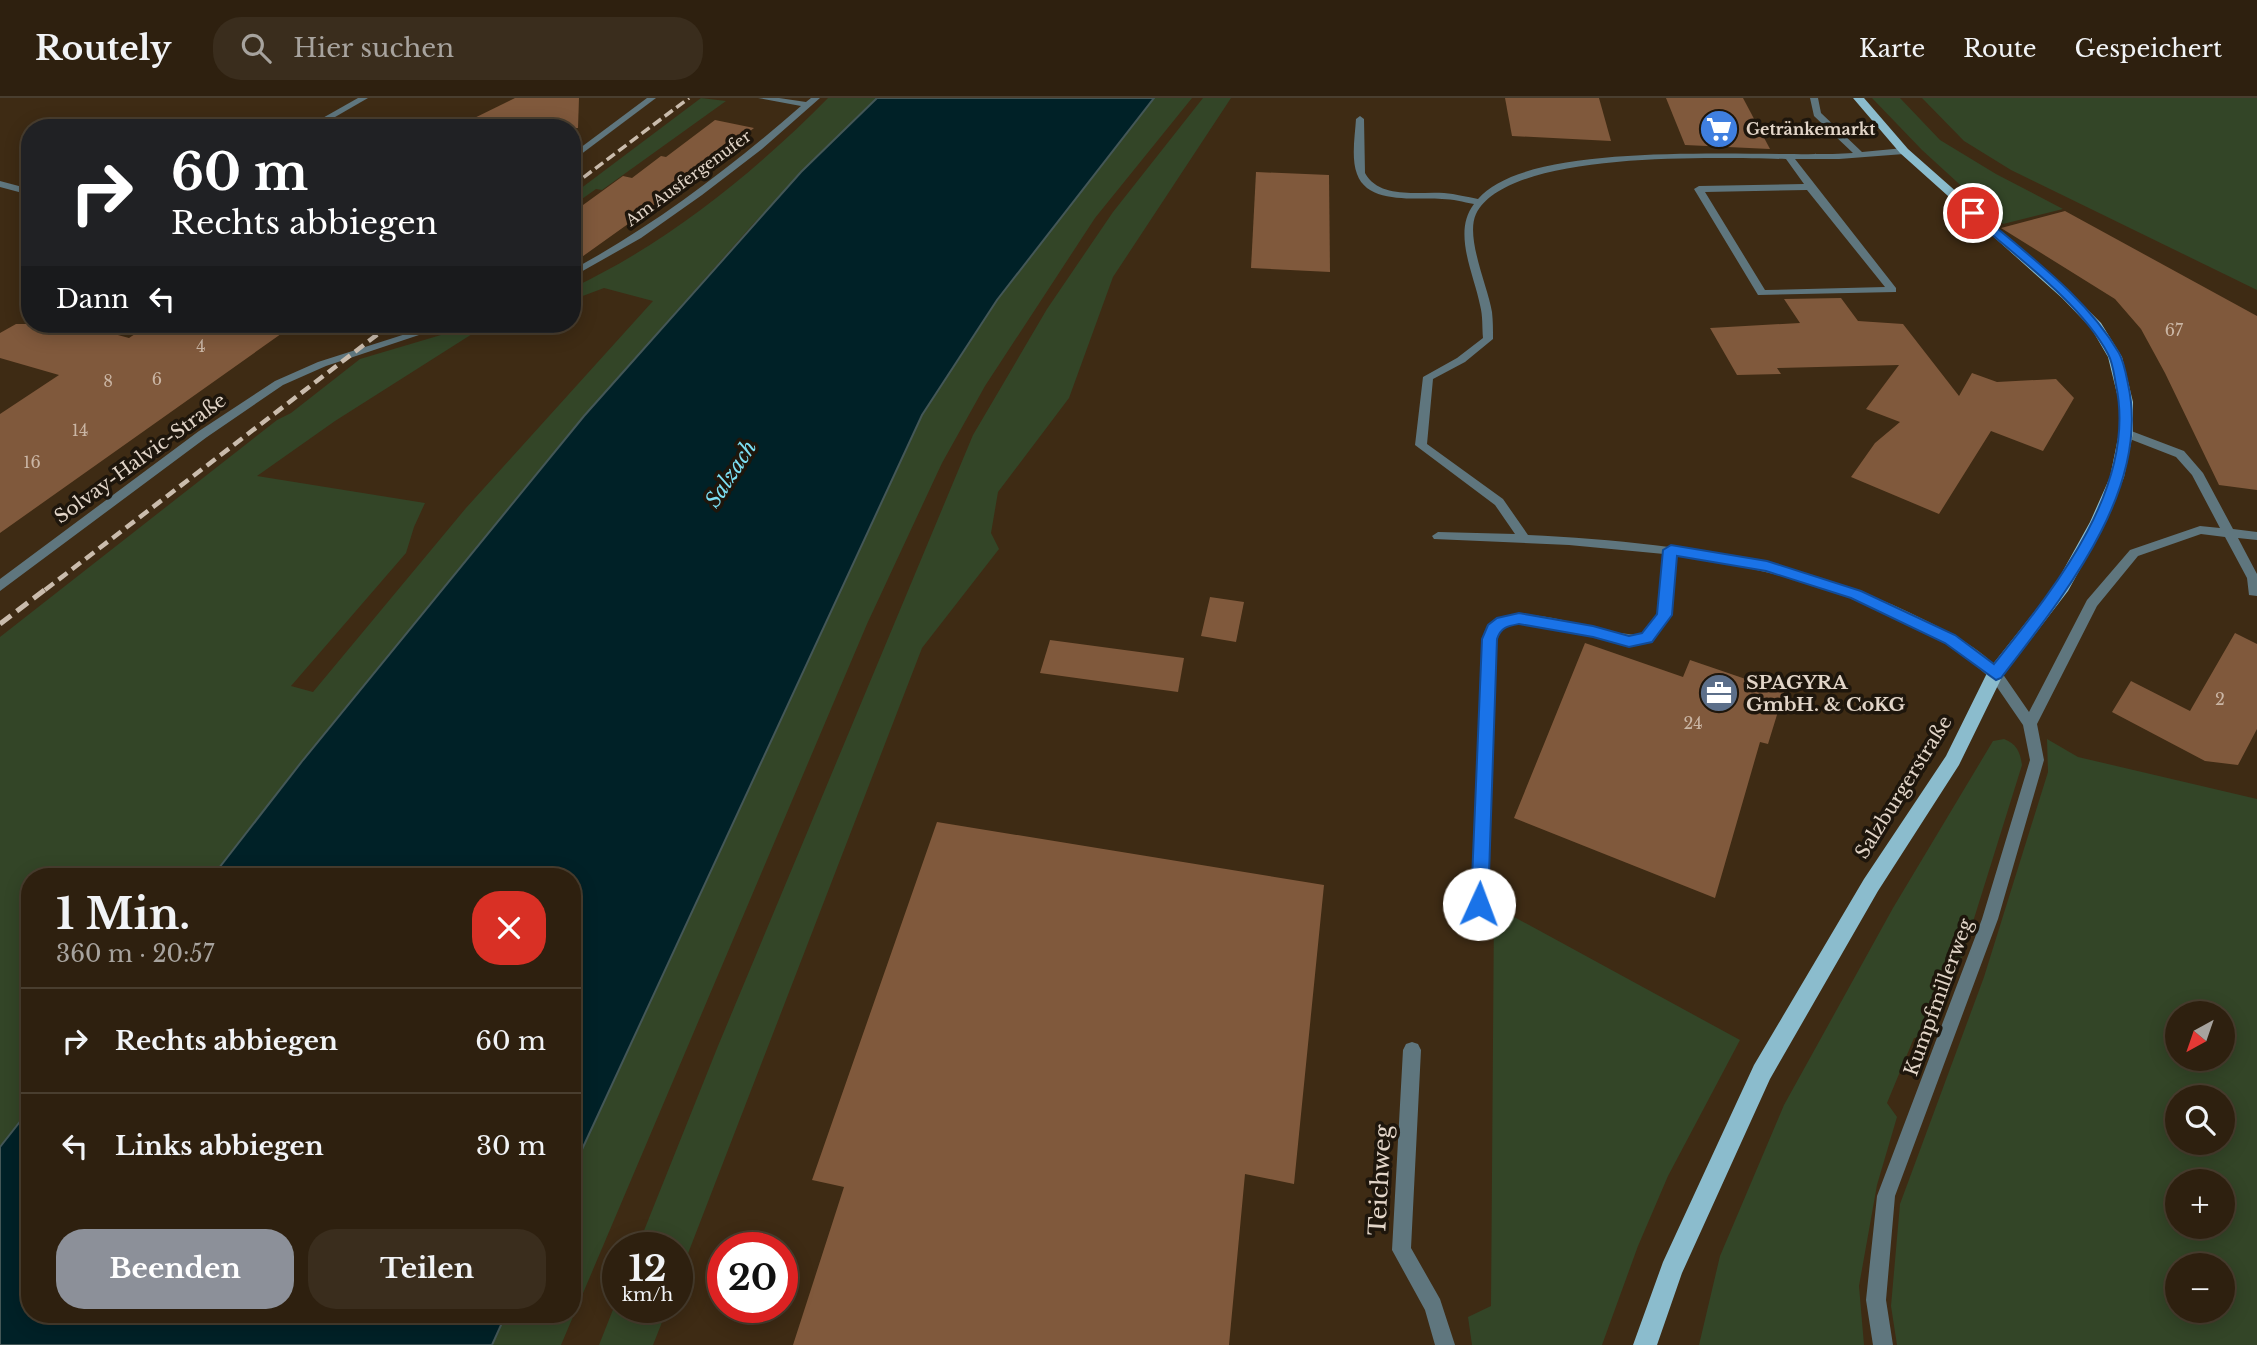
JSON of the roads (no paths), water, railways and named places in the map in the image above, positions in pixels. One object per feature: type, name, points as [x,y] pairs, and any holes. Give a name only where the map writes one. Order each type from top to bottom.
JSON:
[{"type":"main road","name":"Salzburgerstraße","points":[[1645,1345],[1671,1270],[1762,1072],[1871,885],[1953,760],[1996,674],[2060,591],[2098,522],[2117,477],[2126,433],[2126,402],[2115,357],[2096,326],[1904,151],[1858,98]]},
{"type":"street","points":[[326,119],[364,98]]},
{"type":"street","points":[[581,151],[652,98]]},
{"type":"street","points":[[762,98],[813,101]]},
{"type":"street","points":[[1814,98],[1817,114],[1859,154]]},
{"type":"street","name":"Am Ausfergenufer","points":[[581,270],[606,257],[672,213],[750,155],[813,101]]},
{"type":"street","points":[[1360,119],[1361,172],[1364,182],[1387,193],[1445,196],[1477,202]]},
{"type":"street","points":[[1524,538],[1499,502],[1421,445],[1428,377],[1461,360],[1488,340],[1487,315],[1469,232],[1471,215],[1477,202],[1490,191],[1519,177],[1610,159],[1669,155],[1787,156],[1904,151]]},
{"type":"street","points":[[1787,156],[1892,290],[1762,293],[1699,189],[1810,187]]},
{"type":"street","points":[[0,184],[21,190]]},
{"type":"street","name":"Solvay-Halvic-Straße","points":[[0,586],[223,420],[279,383],[308,369],[419,333]]},
{"type":"street","points":[[2126,433],[2180,454],[2197,473],[2232,534],[2253,578],[2254,592]]},
{"type":"street","points":[[2030,724],[2092,603],[2134,553],[2200,530],[2257,537]]},
{"type":"street","name":"Kumpfmillerweg","points":[[1438,536],[1524,538],[1671,550],[1767,566],[1856,594],[1950,639],[1996,674],[2030,724],[2037,760],[1990,919],[1886,1196],[1876,1300],[1883,1345]]},
{"type":"street","points":[[1479,904],[1490,639],[1493,629],[1503,622],[1519,619],[1593,631],[1629,641],[1647,638],[1665,615],[1671,550]]},
{"type":"street","name":"Teichweg","points":[[1412,1050],[1401,1250],[1433,1306],[1445,1345]]},
{"type":"water","name":"Salzach","points":[[877,98],[1154,98],[997,300],[922,415],[581,1152],[581,868],[219,868],[303,760],[584,416],[801,172]]},
{"type":"water","points":[[21,1120],[21,1323],[502,1323],[492,1345],[0,1345],[0,1147]]},
{"type":"railway","points":[[581,179],[689,98]]},
{"type":"railway","points":[[45,590],[379,333]]},
{"type":"railway","points":[[0,624],[47,588]]},
{"type":"place","name":"Getränkemarkt","points":[[1719,129]]},
{"type":"place","name":"SPAGYRA GmbH. & CoKG","points":[[1719,693]]}]
